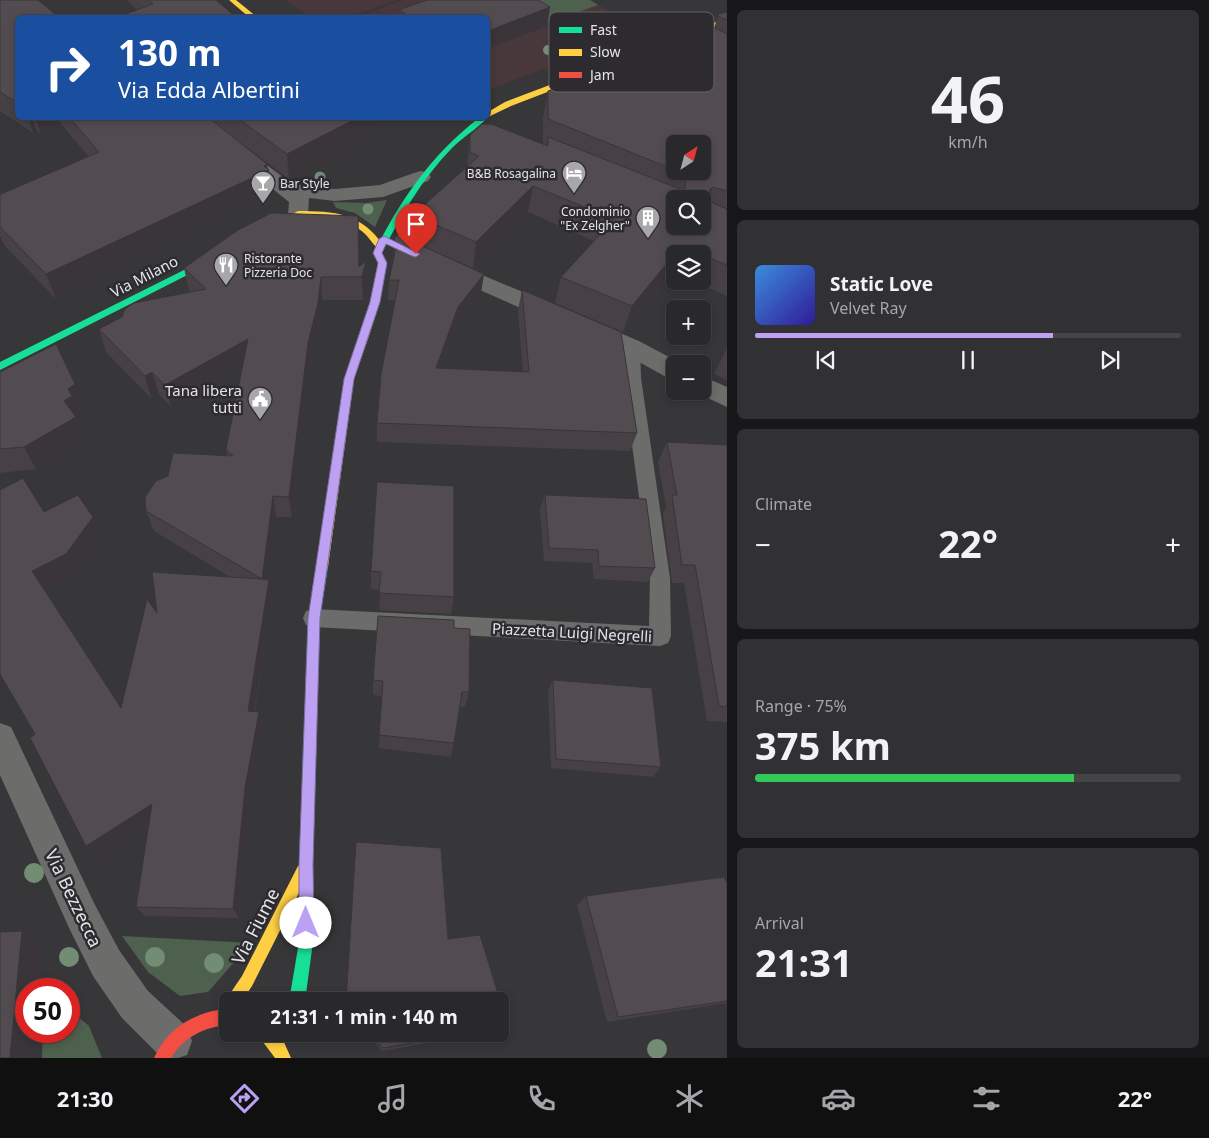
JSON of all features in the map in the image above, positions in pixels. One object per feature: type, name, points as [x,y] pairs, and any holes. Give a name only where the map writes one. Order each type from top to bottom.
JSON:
[{"type":"main road","points":[[232,0],[250,15]]},
{"type":"main road","points":[[714,24],[726,20]]},
{"type":"main road","points":[[490,117],[508,104],[549,88]]},
{"type":"main road","points":[[457,120],[483,122]]},
{"type":"main road","points":[[254,238],[298,214],[329,214],[353,221],[388,244],[421,177],[483,122]]},
{"type":"main road","name":"Via Fiume","points":[[298,992],[306,942],[306,865],[314,618],[349,379],[375,302],[383,263],[378,253],[388,244]]},
{"type":"main road","name":"Via Milano","points":[[0,366],[230,250]]},
{"type":"main road","name":"Via Fiume","points":[[239,992],[247,981],[306,865]]},
{"type":"main road","points":[[167,1050],[190,1027],[219,1017]]},
{"type":"main road","points":[[273,1042],[282,1056]]},
{"type":"main road","points":[[282,1056],[286,1042]]},
{"type":"street","points":[[197,120],[300,200],[298,214]]},
{"type":"street","points":[[284,189],[335,195],[383,191],[421,177]]},
{"type":"street","points":[[432,261],[631,347],[666,366]]},
{"type":"street","points":[[711,390],[726,398]]},
{"type":"street","name":"Via Bezzecca","points":[[0,738],[88,930],[118,985],[152,1025],[167,1050]]},
{"type":"lane","name":"Piazzetta Luigi Negrelli","points":[[314,618],[660,636],[660,578],[632,378],[631,347]]},
{"type":"shaded area","points":[[285,0],[398,0],[356,15],[306,15]]},
{"type":"shaded area","points":[[403,0],[427,0],[442,11],[454,0],[591,0],[610,12],[549,12],[549,67],[490,89],[490,15],[362,15]]},
{"type":"green space","points":[[508,0],[590,0],[598,5],[578,12],[549,12],[549,22],[547,23]]},
{"type":"green space","points":[[387,200],[375,227],[355,213],[336,208],[333,202],[366,203]]},
{"type":"green space","points":[[122,936],[251,943],[208,992],[180,996],[148,972]]},
{"type":"green space","points":[[80,1018],[89,1026],[102,1058],[42,1058],[43,1043],[80,1043]]},
{"type":"building","points":[[0,0],[38,0],[56,15],[15,15],[15,101],[0,92]]},
{"type":"building","points":[[148,0],[216,0],[234,15],[123,15],[153,4]]},
{"type":"building","points":[[427,0],[538,0],[550,7],[490,30],[490,15],[406,15],[399,10]]},
{"type":"building","points":[[727,12],[727,20],[718,16],[719,14]]},
{"type":"building","points":[[714,28],[727,34],[727,191],[713,187],[710,190],[685,190],[685,180],[711,180],[711,135],[666,135],[666,166],[548,119],[549,91],[714,92]]},
{"type":"building","points":[[72,120],[212,120],[267,164],[264,166],[269,170],[46,274],[0,227],[0,193],[99,152]]},
{"type":"building","points":[[240,120],[353,120],[287,154]]},
{"type":"building","points":[[482,124],[491,124],[548,146],[548,137],[682,190],[666,190],[666,235],[711,235],[711,202],[727,209],[727,265],[711,259],[711,245],[666,245],[666,264],[632,306],[561,277],[614,219],[533,186],[476,242],[413,215],[479,156],[470,152],[470,135]]},
{"type":"building","points":[[271,213],[358,216],[359,267],[366,261],[362,277],[321,277],[318,303],[308,343],[289,497],[273,496],[262,579],[146,511],[145,497],[156,481],[168,476],[173,453],[233,456],[226,449],[248,339],[165,385],[152,372],[145,376],[99,329],[122,317],[125,309],[134,303],[206,289],[184,268],[238,230]]},
{"type":"building","points":[[398,235],[484,274],[458,307],[436,368],[529,372],[522,290],[621,332],[637,433],[377,423],[381,374],[399,280],[389,280],[397,243],[394,238]]},
{"type":"building","points":[[56,344],[75,384],[68,389],[72,396],[64,401],[76,417],[24,447],[0,449],[0,372]]},
{"type":"building","points":[[667,442],[727,445],[727,707],[719,706],[695,565],[682,565],[672,495],[677,495]]},
{"type":"building","points":[[23,478],[44,512],[78,495],[93,517],[66,554],[32,571],[121,708],[147,599],[157,613],[152,572],[269,580],[248,711],[259,712],[245,788],[233,909],[136,907],[152,804],[86,846],[30,738],[35,734],[0,674],[0,490]]},
{"type":"building","points":[[377,482],[454,486],[454,597],[379,593],[381,572],[371,571]]},
{"type":"building","points":[[545,495],[646,499],[655,568],[599,566],[598,550],[549,548]]},
{"type":"building","points":[[378,616],[454,620],[454,628],[470,629],[469,692],[462,692],[454,743],[379,735],[383,681],[373,680]]},
{"type":"building","points":[[553,680],[652,688],[661,767],[556,759]]},
{"type":"building","points":[[356,842],[441,848],[448,939],[480,935],[498,992],[347,992]]},
{"type":"building","points":[[724,877],[727,883],[727,1001],[618,1017],[586,896]]},
{"type":"building","points":[[22,931],[18,978],[15,978],[15,1005],[10,1058],[0,1058],[0,932]]},
{"type":"building","points":[[377,1042],[418,1042],[383,1048]]},
{"type":"traffic: fast","points":[[365,333],[375,302],[383,263],[378,253],[387,234],[409,196],[435,162],[466,131],[480,120]]},
{"type":"traffic: fast","points":[[0,366],[218,256]]},
{"type":"traffic: fast","points":[[298,992],[306,942],[306,865],[314,618],[322,567]]},
{"type":"traffic: slow","points":[[232,0],[251,15]]},
{"type":"traffic: slow","points":[[714,25],[727,20]]},
{"type":"traffic: slow","points":[[490,114],[508,104],[549,88]]},
{"type":"traffic: slow","points":[[265,232],[298,214],[329,214],[353,221],[368,231],[380,246]]},
{"type":"traffic: slow","points":[[322,567],[349,379],[365,333]]},
{"type":"traffic: slow","points":[[239,992],[247,981],[303,871]]},
{"type":"traffic: slow","points":[[273,1042],[283,1058]]},
{"type":"traffic: jam","points":[[162,1058],[174,1041],[189,1028],[198,1023],[219,1018]]},
{"type":"place","name":"B&B Rosagalina","points":[[574,194]]},
{"type":"place","name":"Bar Style","points":[[263,204]]},
{"type":"place","name":"Condominio \"Ex Zelgher\"","points":[[648,239]]},
{"type":"place","name":"Ristorante Pizzeria Doc","points":[[226,286]]},
{"type":"place","name":"Tana libera tutti","points":[[260,420]]},
{"type":"route","points":[[306,923],[306,865],[314,618],[349,379],[375,302],[383,263],[378,253],[384,239],[416,254]]}]
